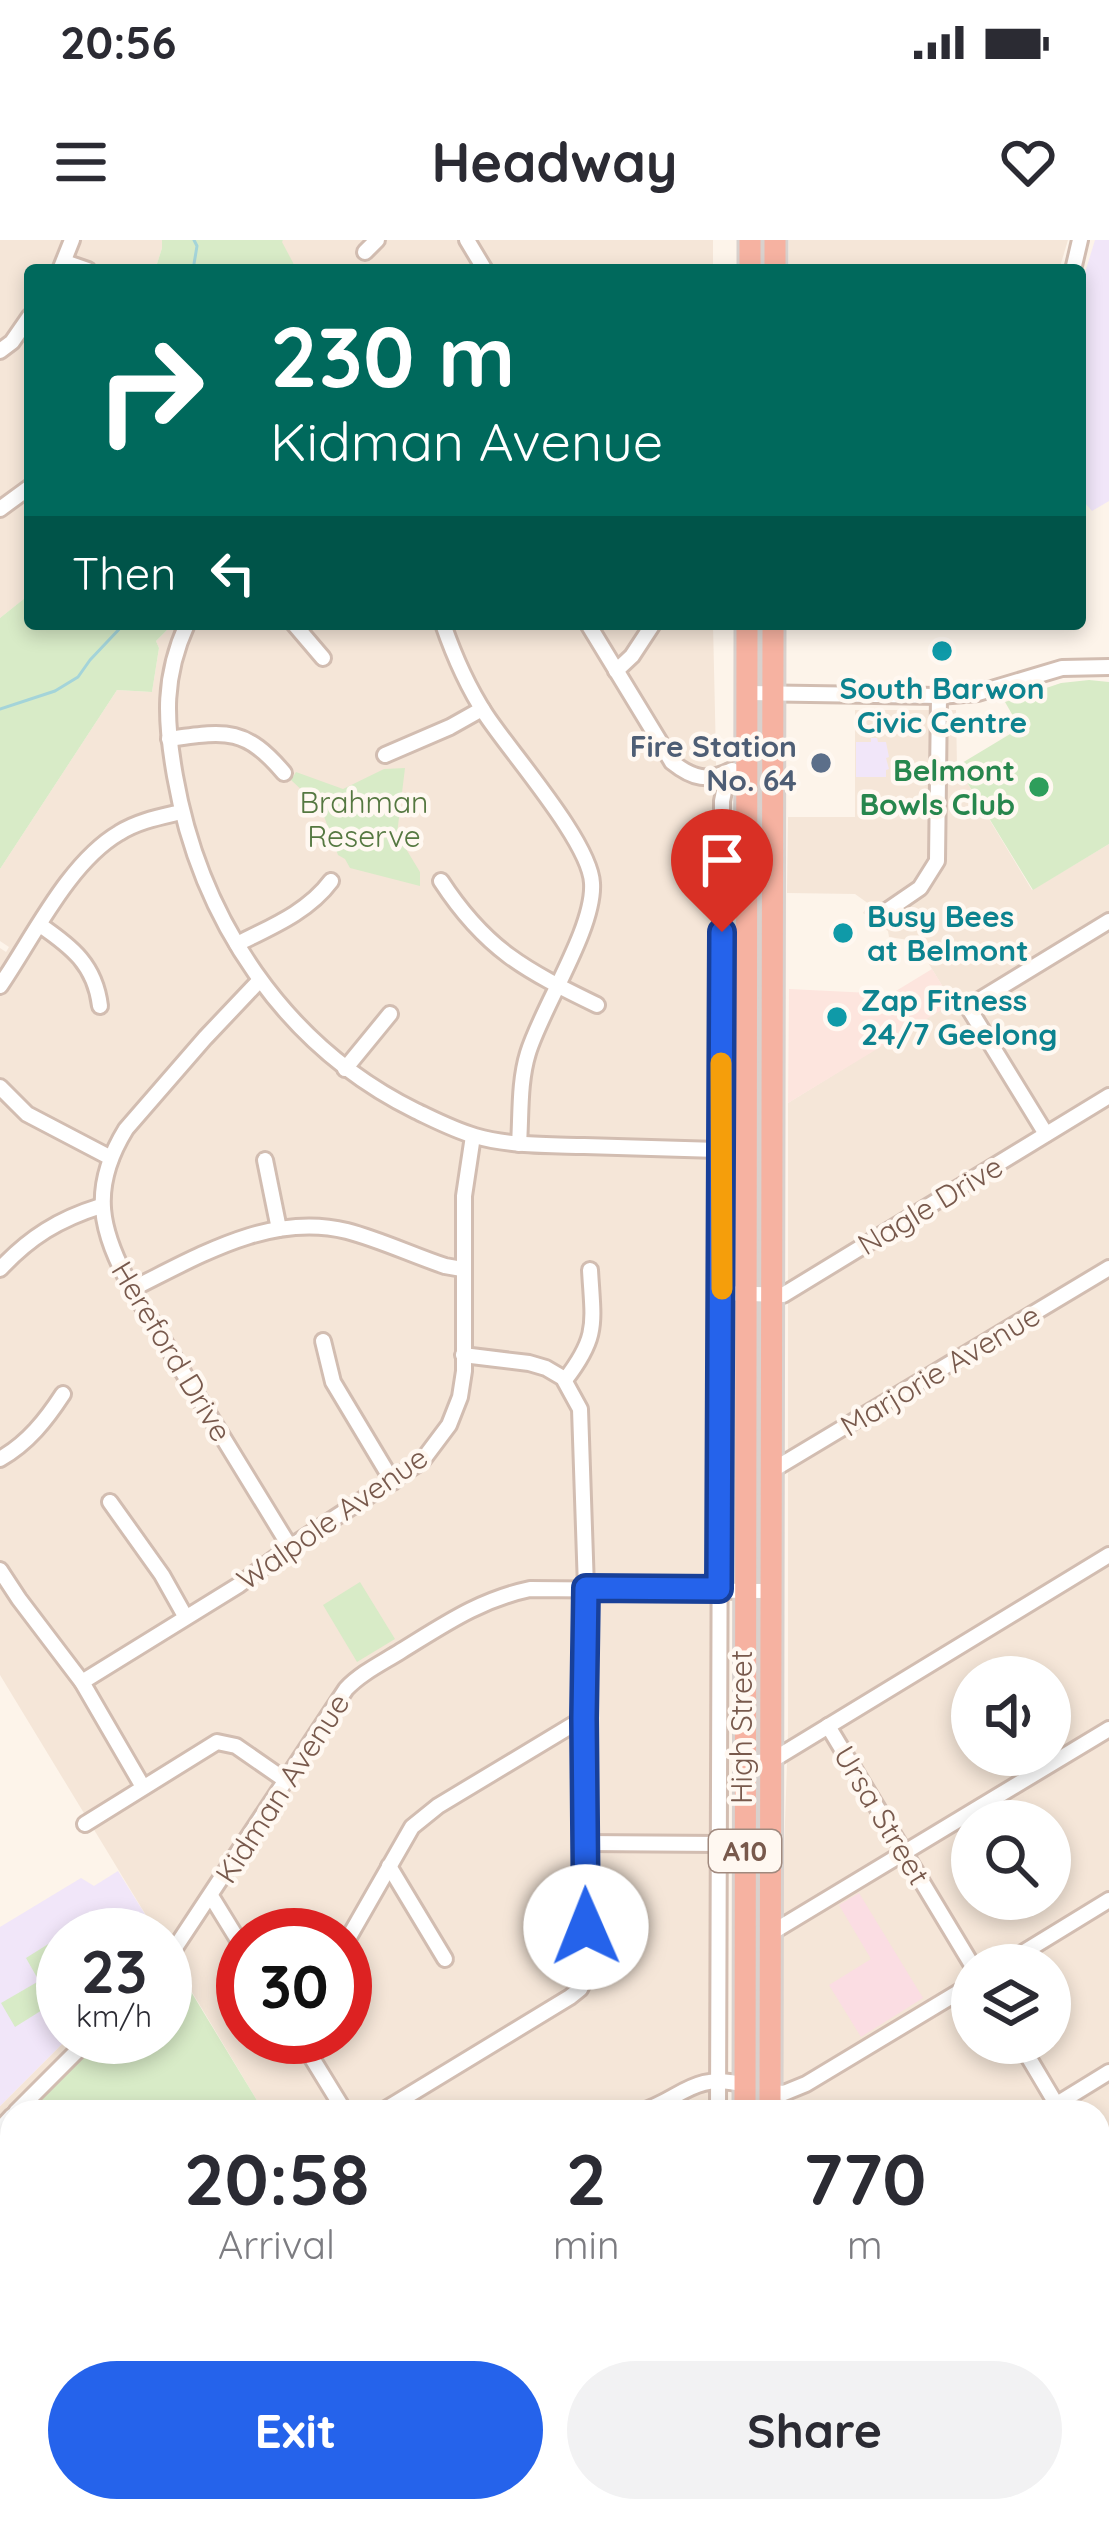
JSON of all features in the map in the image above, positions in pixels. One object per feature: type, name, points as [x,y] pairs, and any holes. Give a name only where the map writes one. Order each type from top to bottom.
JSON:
[{"type":"highway","name":"A10","points":[[747,630],[747,693]]},
{"type":"highway","name":"A10","points":[[772,694],[773,630]]},
{"type":"highway","name":"High Street","points":[[745,2100],[747,693]]},
{"type":"highway","name":"High Street","points":[[770,2100],[772,694]]},
{"type":"highway","points":[[745,2085],[767,2100]]},
{"type":"street","points":[[365,252],[377,240]]},
{"type":"street","points":[[0,351],[24,326]]},
{"type":"street","points":[[185,630],[168,684],[181,812],[202,874],[237,944],[260,981],[306,1033],[345,1069],[399,1102],[473,1136],[519,1144],[721,1150]]},
{"type":"street","points":[[299,630],[322,658]]},
{"type":"street","points":[[445,630],[482,709],[573,835],[590,867],[588,910],[526,1058],[519,1144]]},
{"type":"street","points":[[592,630],[664,752],[722,801]]},
{"type":"street","points":[[616,671],[649,630]]},
{"type":"street","points":[[747,693],[939,696],[978,693],[1062,668],[1109,667]]},
{"type":"street","points":[[885,912],[920,888],[937,860],[939,696]]},
{"type":"street","points":[[386,755],[482,709]]},
{"type":"street","points":[[170,739],[208,734],[242,737],[265,750],[284,773]]},
{"type":"street","points":[[692,776],[711,778],[739,767],[747,758]]},
{"type":"street","points":[[718,2100],[722,801],[728,772]]},
{"type":"street","points":[[0,986],[66,886],[104,844],[133,826],[181,812]]},
{"type":"street","points":[[237,944],[318,898],[331,881]]},
{"type":"street","points":[[441,881],[486,940],[516,964],[597,1005]]},
{"type":"street","points":[[1046,1134],[968,1007],[1109,920]]},
{"type":"street","points":[[40,925],[85,964],[98,984],[100,1006]]},
{"type":"street","points":[[0,1269],[42,1230],[100,1205],[105,1174],[126,1129],[260,981]]},
{"type":"street","points":[[345,1069],[389,1014]]},
{"type":"street","points":[[0,1087],[27,1114],[111,1158]]},
{"type":"street","name":"Nagle Drive","points":[[745,1294],[787,1293],[1109,1096]]},
{"type":"street","name":"Walpole Avenue","points":[[82,1682],[393,1482],[422,1461],[449,1424],[460,1397],[464,1196],[473,1136]]},
{"type":"street","points":[[265,1160],[279,1229]]},
{"type":"street","name":"Hereford Drive","points":[[100,1205],[110,1246],[132,1289],[290,1547]]},
{"type":"street","points":[[132,1289],[214,1249],[279,1229],[314,1226],[374,1239],[462,1269]]},
{"type":"street","name":"Marjorie Avenue","points":[[772,1471],[1109,1268]]},
{"type":"street","points":[[565,1380],[591,1338],[590,1270]]},
{"type":"street","points":[[722,1293],[745,1294]]},
{"type":"street","points":[[322,1341],[333,1382],[393,1482]]},
{"type":"street","points":[[401,2100],[570,1997],[584,1984],[587,1969],[586,1588],[580,1409],[565,1380],[546,1368],[463,1355]]},
{"type":"street","points":[[0,1459],[40,1427],[63,1394]]},
{"type":"street","points":[[110,1502],[162,1574],[185,1616]]},
{"type":"street","points":[[745,1762],[771,1761],[1107,1561]]},
{"type":"street","points":[[0,1570],[82,1682],[143,1787]]},
{"type":"street","name":"Kidman Avenue","points":[[192,1924],[353,1682],[473,1606],[530,1589],[771,1591]]},
{"type":"street","points":[[365,1908],[422,1817],[584,1718]]},
{"type":"street","name":"Ursa Street","points":[[828,1726],[960,1944]]},
{"type":"street","points":[[770,1934],[1109,1729]]},
{"type":"street","points":[[85,1824],[217,1742],[236,1746],[285,1780]]},
{"type":"street","points":[[585,1843],[719,1844]]},
{"type":"street","points":[[389,1866],[445,1959]]},
{"type":"street","points":[[211,1896],[218,1908]]},
{"type":"street","points":[[1037,1944],[1109,1900]]},
{"type":"street","points":[[773,2100],[951,1997]]},
{"type":"street","points":[[28,2100],[64,2064]]},
{"type":"street","points":[[315,2064],[338,2100]]},
{"type":"street","points":[[1031,2064],[1049,2100]]},
{"type":"street","points":[[1067,2100],[1109,2072]]},
{"type":"street","points":[[666,2100],[693,2085],[745,2085]]},
{"type":"shaded area","points":[[0,240],[162,240],[157,264],[24,264],[24,599],[0,618]]},
{"type":"shaded area","points":[[713,240],[713,264],[294,264],[281,242]]},
{"type":"shaded area","points":[[789,240],[1068,240],[1061,264],[789,264]]},
{"type":"shaded area","points":[[1095,240],[1109,240],[1109,501],[1092,511],[1086,504],[1086,269]]},
{"type":"shaded area","points":[[167,630],[713,630],[714,2100],[257,2100],[235,2064],[372,2064],[372,1908],[216,1908],[216,2032],[192,1992],[192,1908],[142,1908],[0,1675],[0,948],[6,952],[9,947],[0,941],[0,869],[117,690],[152,692],[156,641]]},
{"type":"shaded area","points":[[855,710],[956,710],[957,766],[1032,890],[1109,844],[1109,2100],[780,2100],[788,1733],[788,1103],[952,1002],[915,941],[889,937],[888,931],[863,913],[869,904],[855,894],[787,893],[788,817],[855,817]]},
{"type":"shaded area","points":[[871,738],[886,742],[886,777],[856,777],[856,742],[871,742]]},
{"type":"shaded area","points":[[932,969],[953,1003],[788,1103],[789,989],[891,994]]},
{"type":"shaded area","points":[[118,1871],[141,1908],[36,1908],[36,2064],[42,2064],[6,2100],[0,2100],[0,1927],[81,1878],[94,1886]]},
{"type":"shaded area","points":[[859,1893],[923,1998],[861,2037],[829,1985],[871,1959],[839,1905]]},
{"type":"shaded area","points":[[42,2064],[74,2064],[38,2100],[6,2100]]},
{"type":"green space","points":[[162,240],[283,240],[294,264],[157,264]]},
{"type":"green space","points":[[24,599],[24,630],[167,630],[156,641],[152,692],[117,690],[0,869],[0,618]]},
{"type":"green space","name":"Belmont Bowls Club","points":[[1109,682],[1109,844],[1033,890],[957,766],[1020,728],[1005,702],[1061,683]]},
{"type":"green space","name":"Brahman Reserve","points":[[405,768],[397,834],[420,872],[420,886],[350,868],[338,855],[321,808],[291,780],[296,772],[343,789],[384,769]]},
{"type":"green space","points":[[360,1582],[395,1639],[357,1662],[323,1605]]},
{"type":"green space","points":[[36,1952],[36,1976],[26,1958]]},
{"type":"green space","points":[[36,1983],[36,2014],[15,2027],[1,2003]]},
{"type":"green space","points":[[192,1993],[216,2033],[216,2064],[235,2064],[257,2100],[38,2100],[74,2064],[192,2064]]},
{"type":"waterway","points":[[194,240],[194,264]]},
{"type":"waterway","points":[[0,709],[55,691],[78,677],[118,630]]},
{"type":"slow traffic","points":[[721,1063],[722,1289]]},
{"type":"place","name":"South Barwon Civic Centre","points":[[942,651]]},
{"type":"place","name":"Fire Station No. 64","points":[[821,763]]},
{"type":"place","name":"Belmont Bowls Club","points":[[1039,787]]},
{"type":"place","name":"Busy Bees at Belmont","points":[[843,933]]},
{"type":"place","name":"Zap Fitness 24/7 Geelong","points":[[837,1017]]},
{"type":"route","points":[[586,1927],[586,1588],[719,1589],[722,932]]}]
